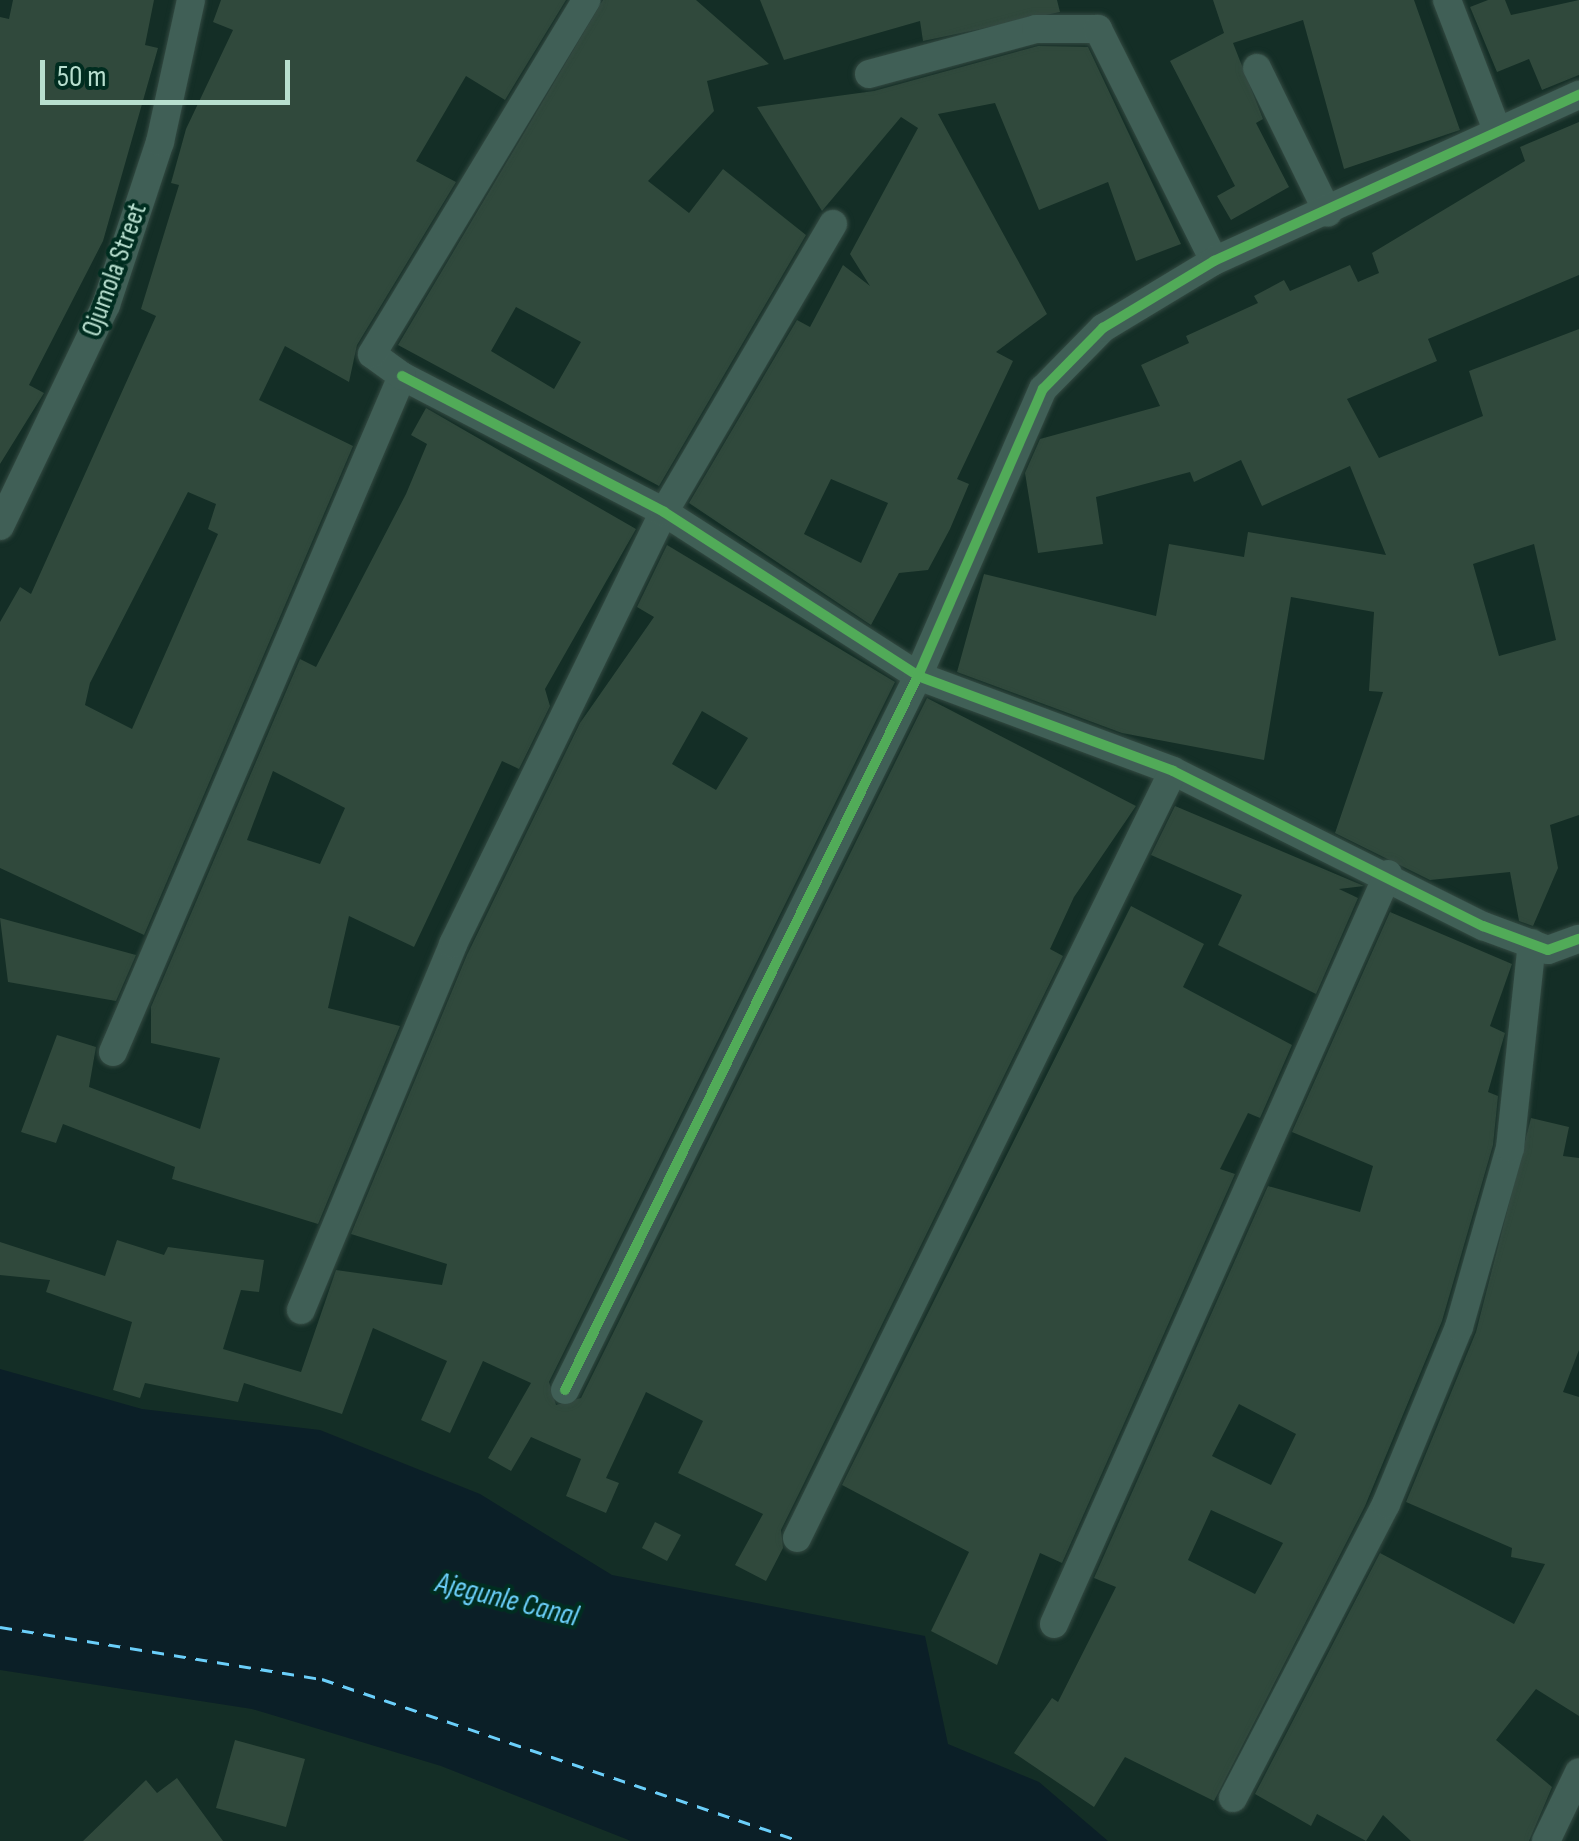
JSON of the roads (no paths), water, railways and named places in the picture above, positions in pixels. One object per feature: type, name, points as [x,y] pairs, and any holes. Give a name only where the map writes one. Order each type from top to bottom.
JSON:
[{"type":"street","name":"Ojumola Street","points":[[0,526],[106,305],[160,142],[191,0]]},
{"type":"street","points":[[586,0],[372,354],[402,376],[664,512],[918,676],[1173,771],[1548,950],[1579,939]]},
{"type":"street","points":[[1448,0],[1496,130]]},
{"type":"street","points":[[869,74],[1036,30],[1098,29],[1214,262]]},
{"type":"street","points":[[1256,68],[1328,214]]},
{"type":"street","points":[[565,1390],[918,676],[1044,389],[1104,328],[1214,262],[1328,214],[1496,130],[1579,94]]},
{"type":"street","points":[[301,1310],[453,944],[664,512],[833,224]]},
{"type":"street","points":[[114,1052],[402,376]]},
{"type":"street","points":[[797,1538],[1173,771]]},
{"type":"street","points":[[1054,1624],[1388,874]]},
{"type":"street","points":[[1232,1798],[1386,1504],[1459,1327],[1510,1148],[1532,943]]},
{"type":"street","points":[[1546,1841],[1579,1772]]},
{"type":"water","name":"Ajegunle Canal","points":[[0,1369],[142,1409],[320,1430],[480,1494],[612,1575],[925,1636],[948,1744],[1039,1782],[1108,1841],[631,1841],[441,1766],[252,1709],[0,1670]]}]
